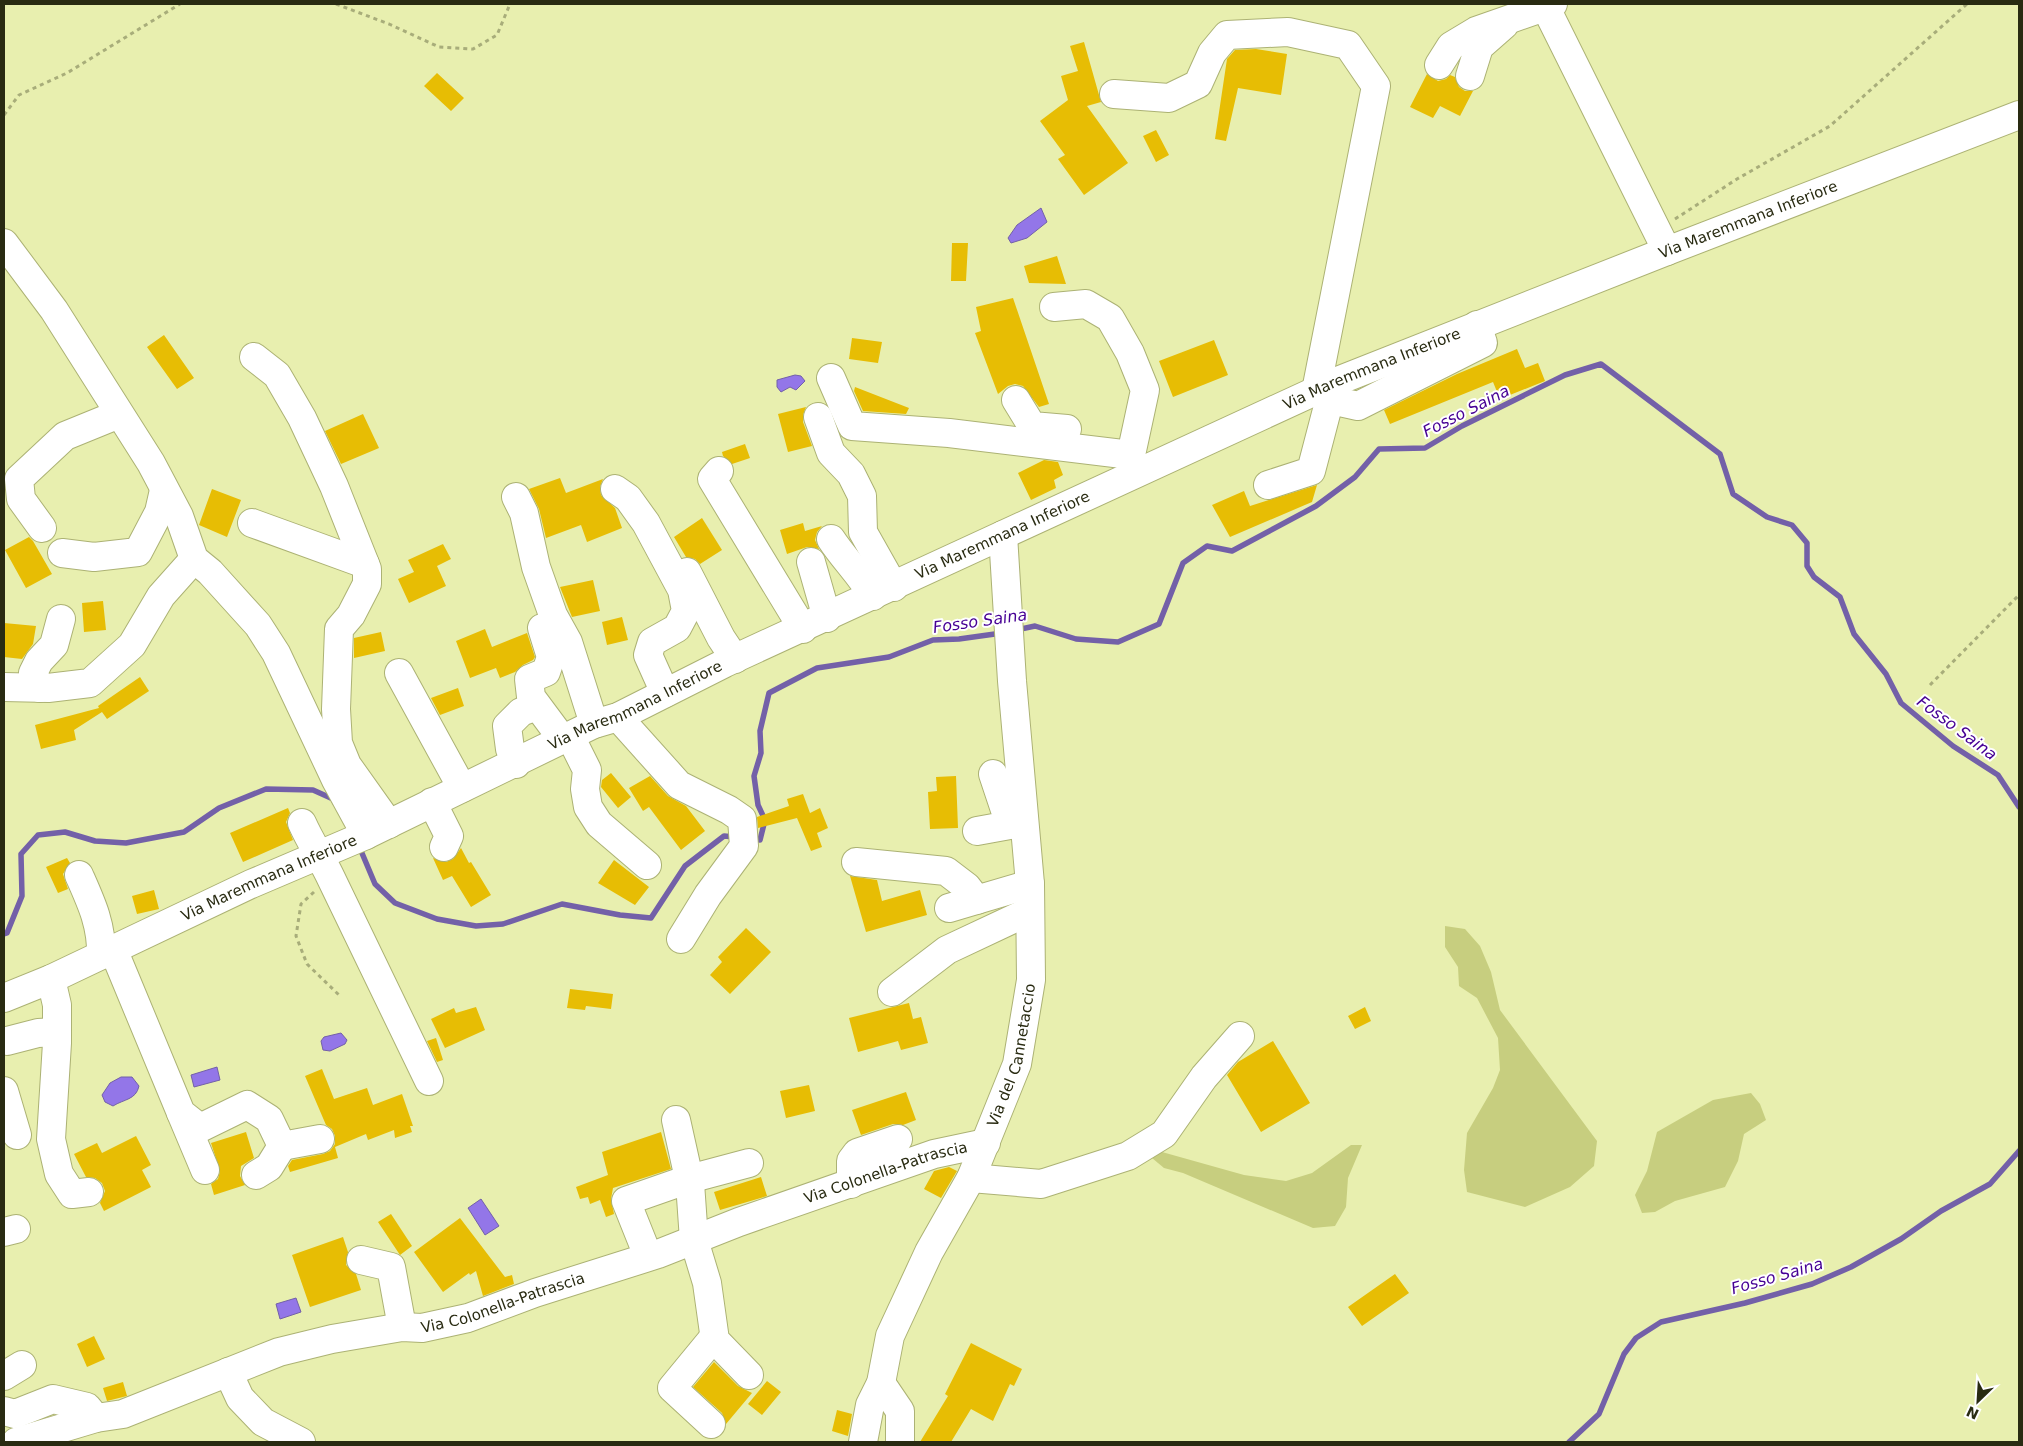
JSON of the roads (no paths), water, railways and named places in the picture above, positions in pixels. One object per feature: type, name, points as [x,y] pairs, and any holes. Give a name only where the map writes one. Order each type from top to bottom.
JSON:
[{"type":"main road","points":[[1439,65],[1451,46],[1476,30],[1547,5],[1662,240]]},
{"type":"main road","points":[[1470,76],[1479,48],[1513,18]]},
{"type":"main road","points":[[1114,94],[1170,98],[1198,84],[1212,53],[1227,35],[1288,32],[1348,45],[1376,86],[1323,388],[1328,406],[1311,471],[1268,484]]},
{"type":"main road","name":"Via Maremmana Inferiore","points":[[4,998],[51,979],[251,884],[351,845],[432,802],[516,764],[566,738],[1003,535],[1133,461],[1323,388],[1477,325],[1662,240],[2019,115]]},
{"type":"main road","points":[[4,243],[54,310],[151,463],[179,516],[194,559],[210,572],[258,625],[276,653],[336,780],[351,845],[429,1081]]},
{"type":"main road","points":[[1054,308],[1086,304],[1110,318],[1130,353],[1145,390],[1133,461]]},
{"type":"main road","points":[[254,357],[276,375],[302,418],[334,486],[364,564],[367,584],[351,615],[339,629],[336,709],[338,743],[347,765],[351,845]]},
{"type":"main road","points":[[830,378],[852,426],[949,433],[1133,461]]},
{"type":"main road","points":[[1016,400],[1032,426],[1078,430],[1122,445],[1133,461]]},
{"type":"main road","points":[[42,528],[21,499],[19,480],[65,436],[119,414]]},
{"type":"main road","points":[[818,417],[831,452],[851,474],[862,496],[863,532],[883,592]]},
{"type":"main road","points":[[719,471],[712,479],[803,629]]},
{"type":"main road","points":[[615,489],[628,498],[646,523],[682,590],[686,611],[678,628],[652,642],[648,655],[665,693]]},
{"type":"main road","points":[[62,554],[94,557],[138,552],[159,512],[164,490]]},
{"type":"main road","points":[[516,498],[524,513],[536,567],[553,615],[606,720],[679,785],[729,810],[742,819],[744,846],[708,896],[681,939]]},
{"type":"main road","points":[[252,523],[364,564]]},
{"type":"main road","name":"Via del Cannetaccio","points":[[863,1442],[870,1405],[881,1383],[890,1336],[929,1252],[971,1178],[1017,1064],[1031,980],[1030,884],[1003,535]]},
{"type":"main road","points":[[830,539],[843,557],[861,576],[883,592]]},
{"type":"main road","points":[[678,553],[721,638],[736,659]]},
{"type":"main road","points":[[4,687],[40,688],[90,683],[132,645],[161,596],[194,559]]},
{"type":"main road","points":[[811,562],[827,618]]},
{"type":"main road","points":[[40,688],[33,673],[38,661],[54,645],[61,620]]},
{"type":"main road","points":[[542,628],[551,657],[546,672],[529,679],[531,697],[566,738],[587,770],[585,789],[588,807],[599,824],[647,865]]},
{"type":"main road","points":[[399,673],[462,788]]},
{"type":"main road","points":[[516,764],[510,749],[507,726],[521,712],[537,706]]},
{"type":"main road","points":[[976,831],[1010,825],[984,782],[994,763],[1020,762]]},
{"type":"main road","points":[[432,802],[449,836],[444,847]]},
{"type":"main road","points":[[302,823],[311,844],[351,845]]},
{"type":"main road","points":[[856,862],[946,871],[967,887],[977,900]]},
{"type":"main road","points":[[79,875],[97,915],[107,952],[205,1170]]},
{"type":"main road","points":[[948,908],[1030,884]]},
{"type":"main road","points":[[892,992],[947,950],[1030,911]]},
{"type":"main road","points":[[51,979],[57,1005],[51,1139],[59,1174],[72,1194],[89,1192]]},
{"type":"main road","points":[[7,1041],[38,1033],[57,1032]]},
{"type":"main road","points":[[971,1178],[1041,1184],[1128,1156],[1164,1134],[1204,1077],[1240,1036]]},
{"type":"main road","points":[[4,1091],[17,1135]]},
{"type":"main road","points":[[181,1113],[200,1128],[247,1105],[269,1119],[282,1146]]},
{"type":"main road","points":[[676,1120],[690,1178],[694,1240],[707,1283],[714,1337],[749,1375]]},
{"type":"main road","points":[[256,1175],[269,1167],[282,1146],[320,1138]]},
{"type":"main road","points":[[851,1184],[851,1162],[857,1153],[898,1139]]},
{"type":"main road","name":"Via Colonella-Patrascia","points":[[16,1442],[96,1418],[124,1414],[278,1352],[332,1339],[402,1327],[422,1328],[468,1318],[534,1293],[648,1256],[934,1154],[986,1143]]},
{"type":"main road","points":[[648,1256],[626,1201],[690,1178],[749,1163]]},
{"type":"main road","points":[[361,1260],[391,1267],[402,1327]]},
{"type":"main road","points":[[711,1424],[672,1388],[714,1337]]},
{"type":"main road","points":[[228,1372],[240,1398],[263,1422],[269,1435],[301,1442]]},
{"type":"main road","points":[[881,1383],[900,1411],[900,1442]]},
{"type":"main road","points":[[4,1411],[15,1414],[53,1400],[87,1407],[96,1418]]},
{"type":"waterway","name":"Fosso Saina","points":[[1016,630],[1035,626],[1076,639],[1118,642],[1159,624],[1183,563],[1207,546],[1232,551],[1316,506],[1355,477],[1379,449],[1425,448],[1462,426],[1565,375],[1601,364],[1720,454],[1733,494],[1767,517],[1792,525],[1807,543],[1807,566],[1814,577],[1840,597],[1854,634],[1886,674],[1901,703],[1953,746],[1998,775],[2019,807]]},
{"type":"waterway","name":"Fosso Saina","points":[[750,839],[760,840],[765,820],[758,805],[754,776],[761,753],[760,731],[769,693],[817,668],[889,657],[933,640],[959,639],[1002,633]]},
{"type":"waterway","name":"Fosso Saina","points":[[4,934],[7,933],[22,896],[21,854],[38,835],[65,832],[95,841],[126,843],[184,832],[219,808],[266,789],[313,790],[333,799],[335,803]]},
{"type":"waterway","name":"Fosso Saina","points":[[359,846],[375,884],[395,903],[437,919],[476,926],[503,924],[562,904],[620,915],[651,918],[685,866],[724,836],[735,837]]},
{"type":"waterway","name":"Fosso Saina","points":[[1569,1442],[1599,1414],[1624,1354],[1636,1338],[1661,1322],[1745,1303],[1812,1284],[1851,1267],[1901,1239],[1941,1211],[1990,1184],[2019,1151]]}]
